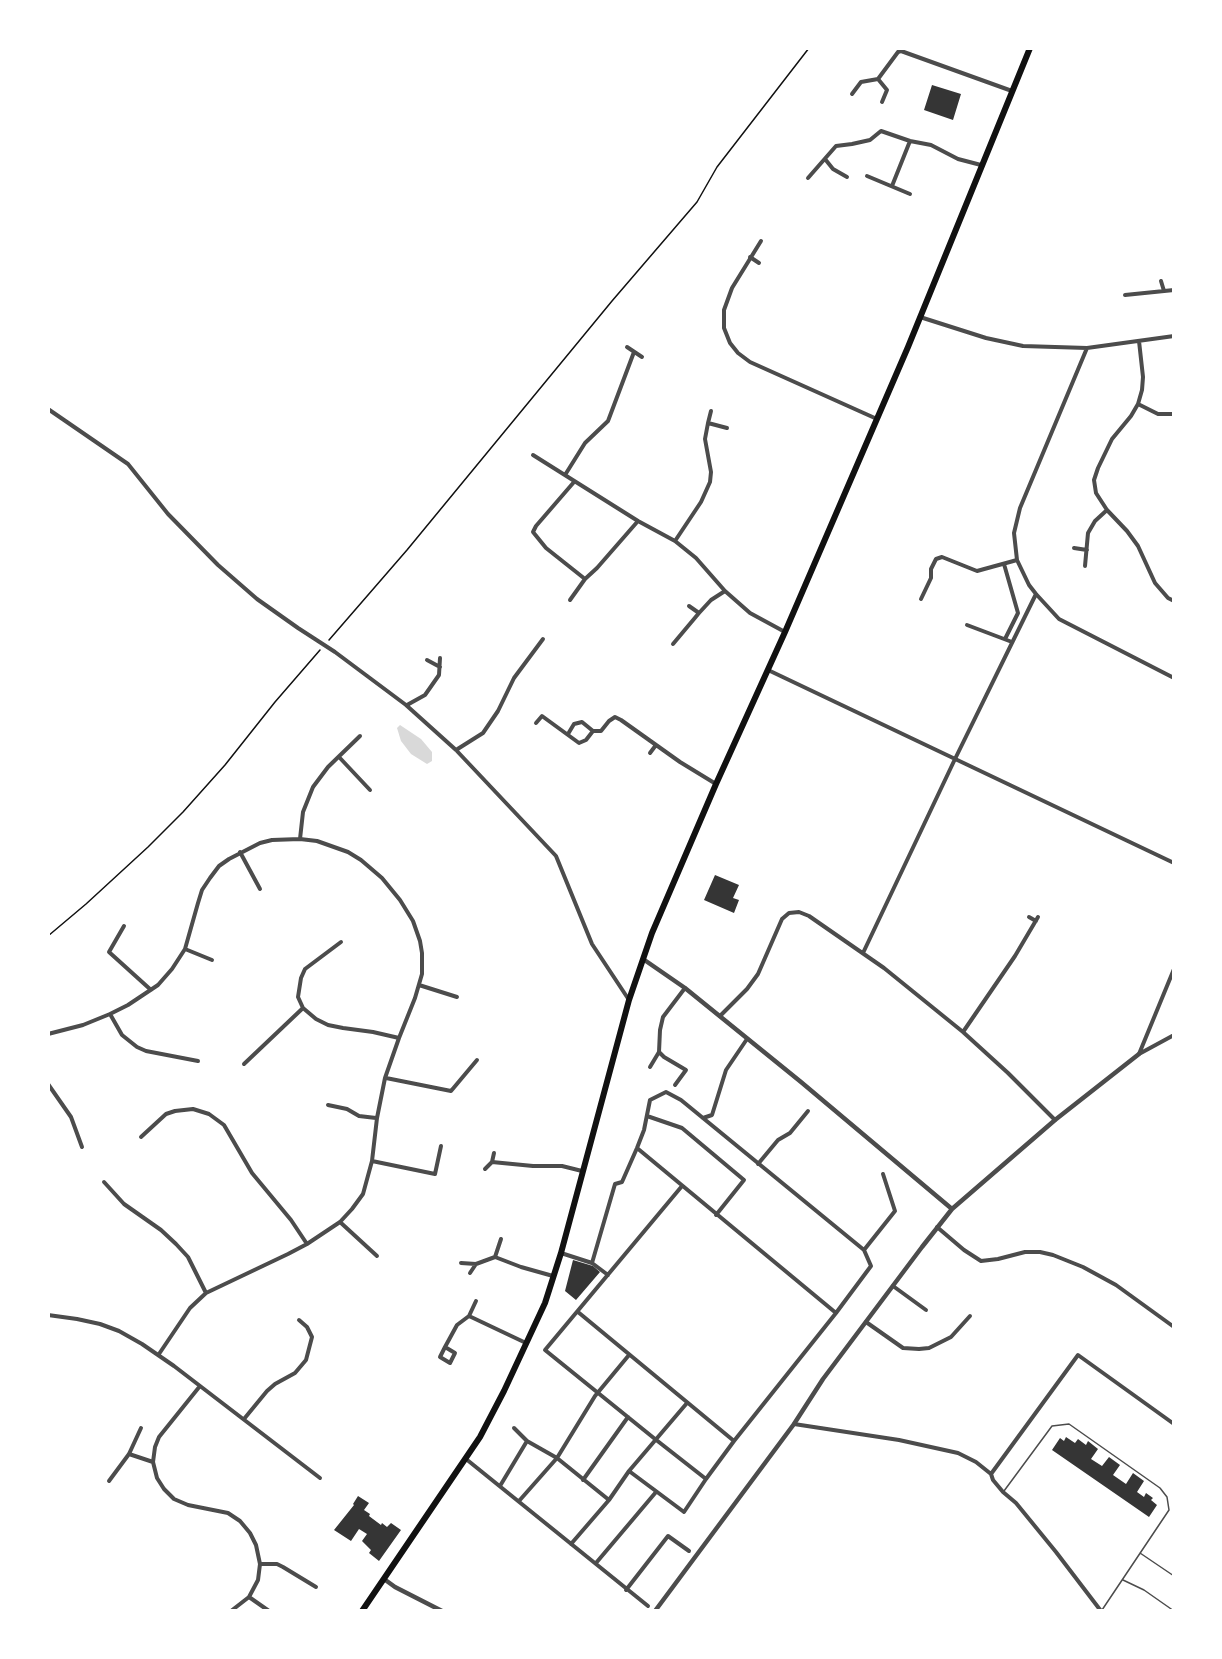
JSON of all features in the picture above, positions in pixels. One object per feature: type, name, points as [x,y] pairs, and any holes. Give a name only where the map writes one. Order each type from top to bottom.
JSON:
[{"type":"main road","points":[[362,1611],[466,1459],[491,1417],[545,1303],[561,1253],[629,1000],[643,958],[667,897],[785,632],[920,317],[1030,48]]},
{"type":"street","points":[[852,94],[861,82],[879,79],[901,51],[1012,91]]},
{"type":"street","points":[[879,79],[887,90],[882,102]]},
{"type":"street","points":[[808,178],[836,146],[870,140],[880,131],[931,145],[958,159],[981,165]]},
{"type":"street","points":[[892,186],[910,141]]},
{"type":"street","points":[[825,159],[833,169],[848,177]]},
{"type":"street","points":[[867,176],[910,194]]},
{"type":"street","points":[[761,241],[732,288],[724,310],[724,328],[730,343],[750,362],[877,418]]},
{"type":"street","points":[[750,257],[759,263]]},
{"type":"street","points":[[1161,281],[1164,291]]},
{"type":"street","points":[[1125,295],[1174,290]]},
{"type":"street","points":[[920,317],[986,338],[1023,346],[1088,348],[1174,336]]},
{"type":"street","points":[[1139,341],[1143,377],[1138,404],[1113,439],[1094,480],[1096,493],[1107,510],[1138,546],[1155,583],[1168,598],[1174,601]]},
{"type":"street","points":[[627,347],[642,357]]},
{"type":"street","points":[[1088,348],[1020,508],[1014,533],[1017,560],[1029,585],[1059,619],[1174,678]]},
{"type":"street","points":[[565,476],[585,443],[608,422],[634,352]]},
{"type":"street","points":[[1138,404],[1158,414],[1174,414]]},
{"type":"street","points":[[48,408],[128,464],[168,514],[218,565],[298,628],[356,667],[406,705],[456,750],[556,856],[592,944],[629,1000]]},
{"type":"street","points":[[675,541],[702,502],[710,482],[711,472],[705,439],[711,411]]},
{"type":"street","points":[[708,423],[727,428]]},
{"type":"street","points":[[533,455],[574,483],[675,541],[696,558],[725,591],[750,613],[785,632]]},
{"type":"street","points":[[574,483],[536,526],[534,532],[546,548],[585,579]]},
{"type":"street","points":[[1085,566],[1088,533],[1095,521],[1107,510]]},
{"type":"street","points":[[570,600],[585,579],[638,521]]},
{"type":"street","points":[[1074,548],[1087,550]]},
{"type":"street","points":[[921,599],[931,578],[931,569],[936,560],[942,557],[977,571],[1017,560]]},
{"type":"street","points":[[1004,564],[1018,613],[1005,639]]},
{"type":"street","points":[[673,644],[711,600],[725,591]]},
{"type":"street","points":[[863,953],[1036,594]]},
{"type":"street","points":[[689,606],[699,613]]},
{"type":"street","points":[[967,625],[1012,642]]},
{"type":"street","points":[[456,750],[483,733],[498,711],[514,678],[543,639]]},
{"type":"street","points":[[406,705],[425,695],[439,675],[440,658]]},
{"type":"street","points":[[427,660],[440,667]]},
{"type":"street","points":[[768,669],[1174,863]]},
{"type":"street","points":[[536,723],[542,716],[579,743],[586,740],[593,730]]},
{"type":"street","points":[[568,734],[574,724],[582,722],[593,730],[601,731],[615,717],[688,768],[716,784]]},
{"type":"street","points":[[300,839],[301,824],[308,797],[319,779],[360,736]]},
{"type":"street","points":[[650,753],[656,745]]},
{"type":"street","points":[[339,757],[370,790]]},
{"type":"street","points":[[48,1035],[110,1014],[151,990],[165,978],[185,949],[206,884],[219,866],[240,852],[260,843],[300,839],[334,845],[348,852],[371,868],[392,890],[407,911],[420,941],[423,963],[419,985],[385,1078],[376,1118],[372,1161],[363,1194],[340,1222],[307,1244],[206,1293],[190,1308],[159,1354]]},
{"type":"street","points":[[240,852],[260,889]]},
{"type":"street","points":[[720,1016],[747,989],[758,974],[782,919],[789,913],[799,912],[809,916],[884,968],[963,1032],[1055,1120]]},
{"type":"street","points":[[963,1032],[1015,956],[1037,919],[1029,917]]},
{"type":"street","points":[[124,926],[109,952],[151,990]]},
{"type":"street","points":[[341,942],[305,969],[298,997],[303,1008],[328,1025],[399,1038]]},
{"type":"street","points":[[185,949],[212,960]]},
{"type":"street","points":[[643,958],[720,1016],[952,1209]]},
{"type":"street","points":[[1139,1054],[1174,969]]},
{"type":"street","points":[[419,985],[457,997]]},
{"type":"street","points":[[650,1067],[659,1052],[663,1017],[685,988]]},
{"type":"street","points":[[244,1064],[303,1008]]},
{"type":"street","points":[[110,1014],[122,1035],[137,1047],[146,1051],[198,1061]]},
{"type":"street","points":[[655,1611],[794,1424],[823,1379],[952,1209],[1055,1120],[1139,1054],[1174,1035]]},
{"type":"street","points":[[702,1118],[711,1115],[726,1070],[747,1039]]},
{"type":"street","points":[[659,1052],[686,1070],[675,1085]]},
{"type":"street","points":[[385,1078],[451,1091],[477,1060]]},
{"type":"street","points":[[48,1084],[70,1117],[82,1147]]},
{"type":"street","points":[[592,1263],[615,1184],[622,1182],[637,1148],[650,1100],[666,1092],[681,1100],[864,1250],[871,1266],[734,1441],[684,1512],[629,1471]]},
{"type":"street","points":[[328,1105],[347,1109],[359,1116],[376,1118]]},
{"type":"street","points":[[141,1137],[166,1114],[193,1109],[209,1114],[224,1125],[252,1173],[291,1220],[307,1244]]},
{"type":"street","points":[[758,1164],[778,1140],[790,1133],[808,1111]]},
{"type":"street","points":[[647,1116],[682,1128],[744,1180],[716,1215]]},
{"type":"street","points":[[372,1161],[435,1174],[441,1146]]},
{"type":"street","points":[[637,1148],[836,1313]]},
{"type":"street","points":[[485,1169],[492,1162],[494,1153]]},
{"type":"street","points":[[492,1162],[561,1166],[583,1171]]},
{"type":"street","points":[[864,1250],[895,1211],[883,1174]]},
{"type":"street","points":[[104,1182],[124,1204],[161,1230],[176,1244],[191,1262],[206,1293]]},
{"type":"street","points":[[682,1186],[545,1350],[706,1479]]},
{"type":"street","points":[[340,1222],[377,1256]]},
{"type":"street","points":[[937,1227],[981,1261],[1025,1252],[1053,1255],[1083,1267],[1116,1285],[1174,1327]]},
{"type":"street","points":[[495,1257],[501,1239]]},
{"type":"street","points":[[561,1253],[592,1263],[608,1276]]},
{"type":"street","points":[[461,1263],[476,1264],[495,1257],[554,1277]]},
{"type":"street","points":[[470,1273],[476,1264]]},
{"type":"street","points":[[893,1286],[926,1310]]},
{"type":"street","points":[[445,1347],[457,1325],[469,1316],[476,1301]]},
{"type":"street","points":[[578,1312],[734,1441]]},
{"type":"street","points":[[48,1315],[110,1327],[128,1335],[159,1354],[320,1478]]},
{"type":"street","points":[[469,1316],[527,1343]]},
{"type":"street","points":[[866,1322],[903,1348],[919,1349],[929,1348],[951,1337],[970,1316]]},
{"type":"street","points":[[244,1419],[267,1391],[295,1373],[306,1360],[312,1337],[307,1327],[299,1320]]},
{"type":"street","points":[[519,1501],[557,1458],[598,1393],[629,1354]]},
{"type":"street","points":[[991,1474],[1078,1355],[1174,1424]]},
{"type":"street","points":[[200,1386],[159,1437],[154,1447],[153,1461],[157,1478],[174,1499],[188,1505],[228,1513],[240,1521],[250,1533],[256,1545],[260,1564],[258,1580],[249,1597],[231,1611]]},
{"type":"street","points":[[571,1544],[609,1500],[655,1439],[687,1403]]},
{"type":"street","points":[[583,1480],[628,1417]]},
{"type":"street","points":[[794,1424],[899,1440],[958,1453],[976,1462],[991,1474],[1003,1492],[1016,1503],[1101,1611]]},
{"type":"street","points":[[110,1481],[129,1454],[141,1428]]},
{"type":"street","points":[[514,1428],[527,1441],[557,1458],[609,1500]]},
{"type":"street","points":[[500,1486],[527,1441]]},
{"type":"street","points":[[129,1454],[153,1461]]},
{"type":"street","points":[[466,1459],[648,1606]]},
{"type":"street","points":[[596,1563],[656,1492]]},
{"type":"street","points":[[626,1590],[668,1536],[689,1551]]},
{"type":"street","points":[[260,1564],[277,1564],[316,1587]]},
{"type":"street","points":[[384,1579],[442,1611]]},
{"type":"street","points":[[249,1597],[269,1611]]},
{"type":"lane","points":[[1003,1492],[1052,1426],[1069,1424],[1160,1488],[1167,1497],[1170,1510],[1101,1611]]},
{"type":"lane","points":[[1140,1553],[1174,1576]]},
{"type":"lane","points":[[1122,1579],[1144,1590],[1174,1611]]},
{"type":"path","points":[[328,641],[436,516],[612,301],[697,202],[717,167],[809,48]]},
{"type":"path","points":[[48,936],[86,904],[183,812],[225,765],[320,649]]},
{"type":"shaded area","points":[[400,725],[421,739],[432,752],[432,761],[427,764],[411,754],[401,741],[397,728]]},
{"type":"building","points":[[932,85],[961,94],[953,120],[924,110]]},
{"type":"building","points":[[715,875],[739,885],[733,898],[739,900],[734,913],[704,900]]},
{"type":"building","points":[[573,1260],[593,1266],[600,1272],[576,1300],[565,1291]]},
{"type":"building","points":[[1066,1437],[1075,1443],[1078,1439],[1086,1445],[1088,1441],[1098,1449],[1091,1459],[1102,1466],[1109,1457],[1120,1465],[1113,1475],[1126,1484],[1133,1473],[1144,1481],[1137,1492],[1144,1497],[1146,1493],[1157,1505],[1149,1517],[1052,1450],[1060,1438],[1064,1441]]},
{"type":"building","points":[[358,1496],[369,1503],[364,1510],[370,1514],[369,1516],[381,1525],[382,1523],[387,1527],[391,1523],[401,1530],[379,1561],[369,1553],[371,1550],[362,1541],[367,1534],[359,1529],[351,1541],[334,1530],[354,1505]]}]
